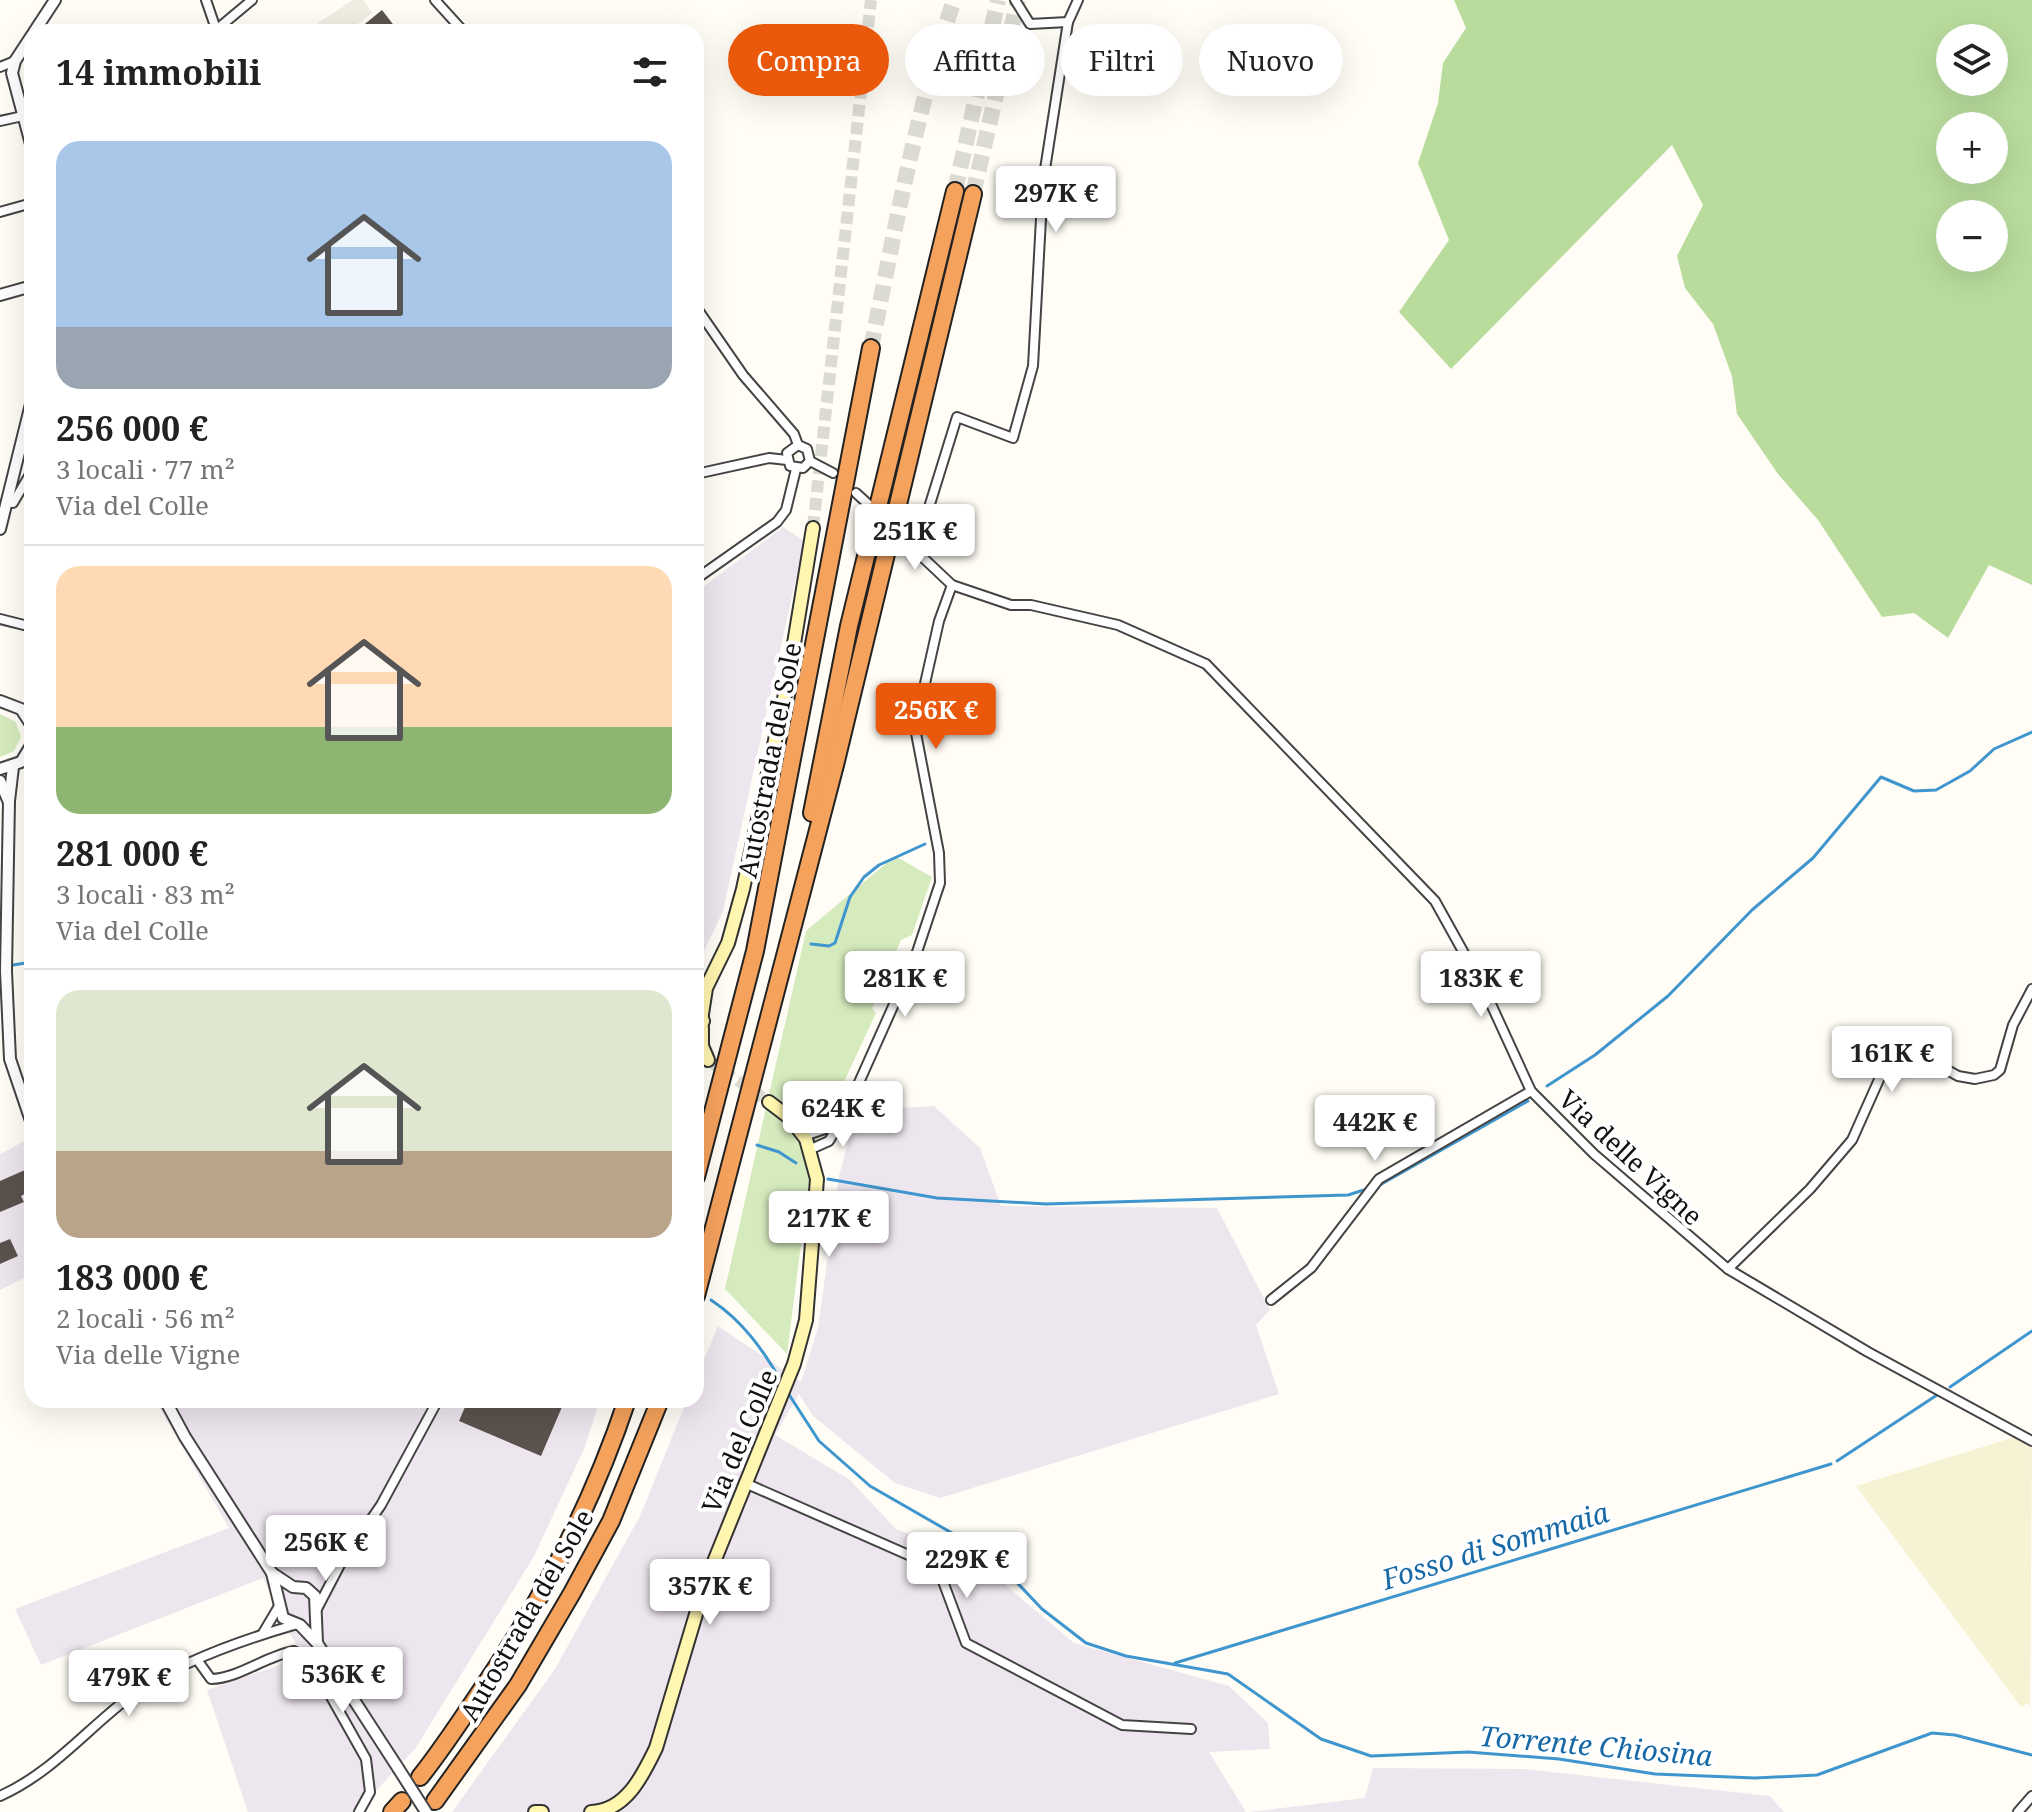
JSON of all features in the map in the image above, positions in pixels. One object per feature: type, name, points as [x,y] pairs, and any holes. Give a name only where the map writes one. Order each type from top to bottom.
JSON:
[{"type":"highway","name":"Autostrada del Sole","points":[[776,995],[849,626],[955,191]]},
{"type":"highway","name":"Autostrada del Sole","points":[[704,1270],[776,995],[973,194]]},
{"type":"highway","name":"Autostrada del Sole","points":[[704,1148],[728,1063],[768,892],[871,348]]},
{"type":"highway","name":"Autostrada del Sole","points":[[420,1777],[496,1670],[550,1582],[588,1504],[624,1408]]},
{"type":"highway","name":"Autostrada del Sole","points":[[431,1807],[518,1685],[572,1593],[611,1521],[657,1408]]},
{"type":"main road","points":[[704,986],[728,943],[743,889],[788,680],[813,528]]},
{"type":"main road","points":[[769,1102],[790,1118],[811,1149]]},
{"type":"main road","name":"Via del Colle","points":[[599,1812],[625,1796],[645,1770],[656,1748],[705,1584],[794,1364],[806,1320],[814,1220],[817,1179],[811,1149]]},
{"type":"main road","points":[[535,1812],[542,1812]]},
{"type":"main road","points":[[591,1812],[599,1812]]},
{"type":"street","points":[[39,24],[55,0]]},
{"type":"street","points":[[206,0],[215,24]]},
{"type":"street","points":[[225,24],[252,0]]},
{"type":"street","points":[[435,0],[457,24]]},
{"type":"street","points":[[1015,0],[1030,24],[1068,22]]},
{"type":"street","points":[[811,1149],[829,1141],[844,1116],[916,955],[940,883],[939,853],[915,728],[939,621],[952,585],[901,537],[915,531],[926,517],[957,417],[1013,438],[1033,366],[1043,182],[1068,22],[1078,0]]},
{"type":"street","points":[[24,47],[12,73],[24,120]]},
{"type":"street","points":[[0,67],[15,61]]},
{"type":"street","points":[[0,121],[23,116]]},
{"type":"street","points":[[0,212],[24,205]]},
{"type":"street","points":[[0,295],[24,288]]},
{"type":"street","points":[[704,319],[743,375],[794,434],[798,445],[807,449],[810,461],[833,473]]},
{"type":"street","points":[[0,529],[10,502],[24,439]]},
{"type":"street","points":[[787,460],[789,450],[798,445]]},
{"type":"street","points":[[704,472],[769,458],[787,460],[796,469]]},
{"type":"street","points":[[796,469],[803,468],[810,461]]},
{"type":"street","points":[[704,573],[777,522],[786,510],[796,469]]},
{"type":"street","points":[[10,502],[24,482]]},
{"type":"street","points":[[856,493],[868,504]]},
{"type":"street","name":"Via delle Vigne","points":[[952,585],[1011,605],[1031,605],[1118,625],[1206,664],[1435,901],[1485,991],[1531,1091],[1594,1154],[1728,1269],[1868,1352],[2032,1441]]},
{"type":"street","points":[[0,619],[24,625]]},
{"type":"street","points":[[2,700],[24,713]]},
{"type":"street","points":[[0,769],[13,767],[24,758]]},
{"type":"street","points":[[13,767],[5,836],[6,971],[10,1059],[24,1100]]},
{"type":"street","points":[[0,781],[9,801]]},
{"type":"street","points":[[1728,1269],[1810,1189],[1852,1140],[1894,1046],[1905,1046],[1958,1076],[1975,1079],[1994,1075],[2000,1070],[2013,1025],[2032,989]]},
{"type":"street","points":[[1271,1300],[1311,1268],[1379,1179],[1531,1091]]},
{"type":"street","points":[[804,1136],[828,1128],[844,1116]]},
{"type":"street","points":[[169,1408],[272,1573],[283,1618],[297,1625],[317,1643],[398,1768],[431,1807]]},
{"type":"street","points":[[0,1796],[40,1774],[138,1691],[262,1634],[297,1625],[316,1612],[341,1563],[381,1505],[434,1408]]},
{"type":"street","points":[[745,1483],[938,1568],[966,1643],[1122,1725],[1191,1729]]},
{"type":"street","points":[[272,1573],[293,1587],[311,1591],[316,1612],[317,1643]]},
{"type":"street","points":[[262,1634],[279,1603],[293,1587]]},
{"type":"street","points":[[198,1661],[211,1679],[223,1678],[281,1653],[294,1651],[312,1663],[366,1759],[370,1792],[359,1812]]},
{"type":"street","points":[[2018,1812],[2032,1796]]},
{"type":"shaded area","points":[[353,0],[363,0],[372,13],[358,24],[318,23]]},
{"type":"shaded area","points":[[783,527],[804,541],[723,911],[704,951],[704,586]]},
{"type":"shaded area","points":[[934,1106],[980,1148],[1001,1206],[1217,1208],[1270,1310],[1256,1325],[1279,1394],[940,1498],[895,1483],[813,1416],[799,1394],[775,1435],[850,1480],[896,1529],[977,1561],[1074,1643],[1229,1686],[1268,1723],[1270,1749],[1209,1752],[1246,1812],[452,1812],[555,1669],[640,1516],[684,1408],[704,1408],[704,1360],[718,1326],[801,1382],[818,1328],[839,1176],[857,1111]]},
{"type":"shaded area","points":[[24,1141],[24,1278],[0,1290],[0,1154]]},
{"type":"shaded area","points":[[160,1408],[597,1408],[584,1449],[533,1558],[415,1749],[356,1812],[248,1812],[207,1690],[302,1657],[263,1578],[41,1665],[15,1609],[229,1528]]},
{"type":"shaded area","points":[[2015,1437],[2032,1445],[2030,1707],[2027,1703],[2021,1707],[1856,1486]]},
{"type":"shaded area","points":[[1373,1768],[1524,1769],[1770,1796],[1784,1812],[1249,1812],[1365,1798]]},
{"type":"green space","points":[[1454,0],[2032,0],[2032,585],[1989,565],[1948,638],[1914,613],[1882,617],[1818,520],[1778,474],[1737,414],[1732,376],[1713,324],[1685,288],[1677,256],[1703,205],[1672,145],[1451,369],[1399,312],[1449,240],[1418,163],[1438,103],[1443,63],[1466,28]]},
{"type":"green space","points":[[0,714],[16,722],[21,737],[14,751],[0,757]]},
{"type":"green space","points":[[895,856],[932,877],[912,935],[901,940],[872,1008],[876,1013],[821,1131],[808,1189],[787,1354],[725,1289],[806,931]]},
{"type":"building","points":[[382,10],[393,24],[365,24]]},
{"type":"building","points":[[24,1170],[24,1194],[21,1196],[24,1202],[0,1212],[0,1181]]},
{"type":"building","points":[[10,1239],[18,1256],[0,1264],[0,1243]]},
{"type":"building","points":[[465,1408],[562,1408],[541,1456],[459,1421]]},
{"type":"waterway","points":[[1547,1086],[1595,1055],[1668,996],[1752,910],[1813,858],[1881,777],[1914,791],[1936,790],[1970,771],[1994,749],[2032,732]]},
{"type":"waterway","points":[[811,944],[829,946],[835,943],[850,897],[864,877],[879,865],[925,844]]},
{"type":"waterway","points":[[0,967],[24,963]]},
{"type":"waterway","points":[[1378,1186],[1528,1101]]},
{"type":"waterway","points":[[757,1145],[779,1152],[796,1163]]},
{"type":"waterway","points":[[828,1179],[937,1198],[1046,1204],[1348,1195],[1367,1189]]},
{"type":"waterway","points":[[711,1300],[752,1337],[782,1383]]},
{"type":"waterway","name":"Fosso di Sommaia","points":[[1950,1387],[2032,1331]]},
{"type":"waterway","name":"Torrente Chiosina","points":[[788,1393],[819,1441],[870,1486],[992,1556],[1042,1609],[1086,1643],[1126,1656],[1228,1674],[1321,1739],[1371,1756],[1468,1752],[1559,1759],[1655,1774],[1755,1778],[1817,1775],[1932,1733],[1955,1735],[2032,1755]]},
{"type":"waterway","name":"Fosso di Sommaia","points":[[1837,1461],[1937,1395]]},
{"type":"waterway","name":"Fosso di Sommaia","points":[[1175,1663],[1831,1464]]},
{"type":"tunnel","points":[[813,528],[871,0]]},
{"type":"tunnel","points":[[871,348],[917,129],[954,0]]},
{"type":"tunnel","points":[[955,191],[998,0]]},
{"type":"tunnel","points":[[973,194],[1018,0]]},
{"type":"tunnel","points":[[708,1060],[769,1102]]}]
